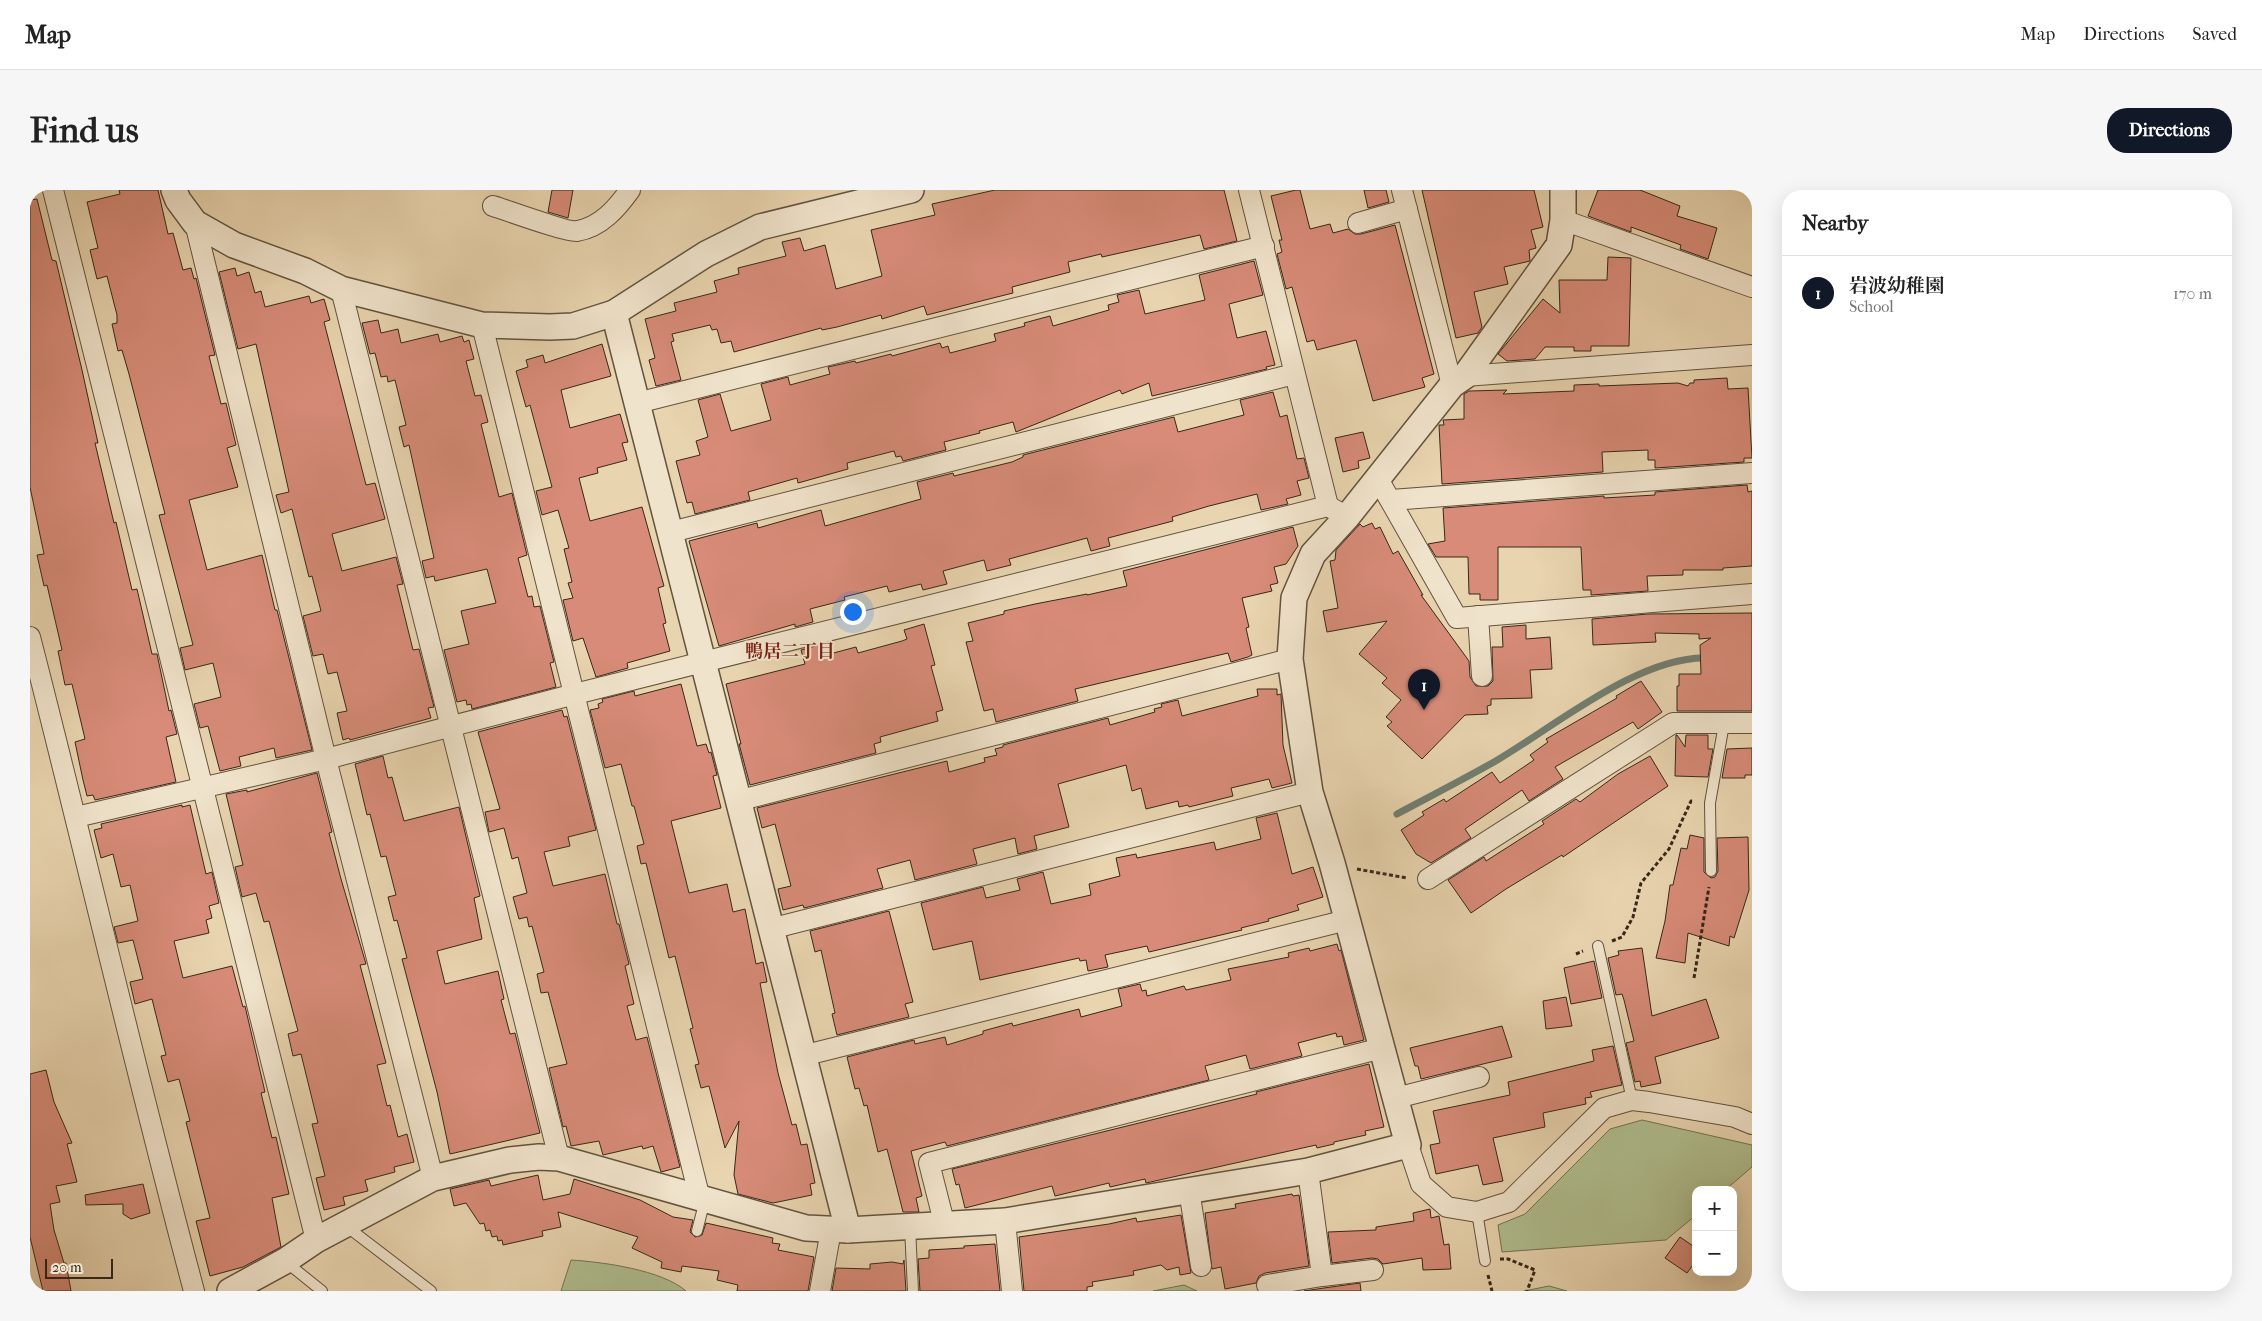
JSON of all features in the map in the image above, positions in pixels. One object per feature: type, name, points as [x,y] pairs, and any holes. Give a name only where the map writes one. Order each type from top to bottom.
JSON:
[{"type":"street","points":[[52,190],[316,1240]]},
{"type":"street","points":[[174,190],[178,200],[195,223],[326,759],[433,1178]]},
{"type":"street","points":[[493,206],[576,232],[595,226],[618,208],[630,190]]},
{"type":"street","points":[[195,223],[234,245],[306,271],[341,289],[482,325],[523,327],[573,326],[614,313],[706,254],[760,227],[909,190]]},
{"type":"street","points":[[1250,190],[1294,374],[1337,512]]},
{"type":"street","points":[[1563,190],[1563,220],[1559,245],[1458,380],[1378,479],[1337,512],[1313,554],[1294,598],[1290,659],[1310,792],[1332,862],[1408,1145],[1421,1184],[1447,1207],[1477,1212],[1509,1202],[1604,1108],[1632,1100],[1735,1117],[1752,1124]]},
{"type":"street","points":[[1358,223],[1404,199],[1458,380]]},
{"type":"street","points":[[1563,220],[1752,287]]},
{"type":"street","points":[[637,403],[1264,246]]},
{"type":"street","points":[[341,289],[559,1158]]},
{"type":"street","points":[[614,313],[671,532],[802,1056],[840,1230],[820,1291]]},
{"type":"street","points":[[482,325],[703,1199]]},
{"type":"street","points":[[1458,380],[1752,355]]},
{"type":"street","points":[[671,532],[1294,374]]},
{"type":"street","points":[[1391,500],[1752,473]]},
{"type":"street","points":[[1378,479],[1457,618],[1752,594]]},
{"type":"street","points":[[76,817],[326,759],[703,662],[1337,512]]},
{"type":"street","points":[[1478,616],[1482,676]]},
{"type":"street","points":[[30,637],[76,817],[145,1107],[194,1291]]},
{"type":"street","points":[[738,802],[1290,659]]},
{"type":"street","points":[[1428,879],[1673,723],[1752,723]]},
{"type":"street","points":[[770,929],[1310,792]]},
{"type":"street","points":[[802,1056],[1347,920]]},
{"type":"street","points":[[945,1226],[928,1163],[1382,1048]]},
{"type":"street","points":[[1396,1098],[1479,1077]]},
{"type":"street","points":[[230,1291],[285,1261],[316,1240],[433,1178],[510,1160],[539,1157],[559,1158],[806,1228],[840,1230],[945,1226],[1005,1221],[1308,1171],[1408,1145]]},
{"type":"street","points":[[1308,1171],[1322,1276]]},
{"type":"street","points":[[1189,1190],[1201,1266]]},
{"type":"street","points":[[1005,1221],[1012,1291]]},
{"type":"street","points":[[1267,1285],[1373,1270]]},
{"type":"lane","points":[[1711,871],[1710,803],[1724,724]]},
{"type":"lane","points":[[1598,946],[1632,1100]]},
{"type":"lane","points":[[697,1231],[703,1199]]},
{"type":"lane","points":[[1477,1212],[1486,1261]]},
{"type":"lane","points":[[345,1225],[431,1291]]},
{"type":"lane","points":[[910,1227],[913,1291]]},
{"type":"lane","points":[[285,1261],[322,1291]]},
{"type":"path","points":[[1576,954],[1622,937],[1633,917],[1641,883],[1669,849],[1692,800],[1710,803]]},
{"type":"path","points":[[1332,862],[1402,878],[1428,879]]},
{"type":"path","points":[[1694,978],[1711,871]]},
{"type":"path","points":[[1486,1261],[1508,1259],[1535,1270],[1527,1291]]},
{"type":"green space","points":[[1642,1120],[1752,1145],[1752,1167],[1730,1186],[1692,1186],[1692,1218],[1666,1240],[1502,1252],[1498,1225],[1525,1214],[1610,1129]]},
{"type":"green space","points":[[571,1260],[615,1265],[648,1272],[686,1291],[561,1291]]},
{"type":"green space","points":[[1184,1285],[1197,1291],[1153,1291]]},
{"type":"green space","points":[[1549,1286],[1567,1291],[1524,1291]]},
{"type":"building","points":[[119,190],[158,190],[168,234],[173,233],[183,270],[191,268],[194,279],[196,278],[215,355],[209,356],[221,404],[226,403],[236,445],[227,448],[238,487],[189,500],[207,570],[262,555],[312,750],[276,758],[274,748],[239,757],[241,766],[220,771],[208,726],[200,728],[194,704],[221,697],[213,663],[185,670],[180,648],[193,645],[159,515],[165,514],[129,374],[122,350],[118,351],[112,324],[117,323],[117,315],[107,276],[97,279],[90,250],[98,248],[87,202],[120,194]]},
{"type":"building","points":[[552,190],[573,190],[568,218],[548,212]]},
{"type":"building","points":[[995,190],[1224,190],[1237,241],[1204,249],[1200,235],[1102,257],[1101,254],[1068,262],[1070,272],[1012,287],[1013,293],[927,315],[924,306],[882,319],[881,315],[837,327],[822,330],[821,328],[734,352],[731,341],[721,343],[717,329],[712,330],[710,325],[672,334],[674,341],[671,342],[681,380],[656,386],[649,360],[655,358],[645,319],[676,311],[674,303],[717,292],[714,281],[739,274],[738,268],[786,256],[782,242],[800,238],[804,251],[825,245],[836,289],[882,276],[871,230],[935,215],[932,204]]},
{"type":"building","points":[[1300,190],[1310,229],[1330,224],[1333,233],[1348,229],[1355,234],[1361,234],[1395,225],[1434,374],[1422,378],[1425,387],[1373,401],[1356,340],[1317,350],[1314,340],[1307,342],[1292,287],[1286,289],[1277,254],[1282,252],[1279,240],[1282,240],[1271,196]]},
{"type":"building","points":[[1364,190],[1386,190],[1389,202],[1368,208]]},
{"type":"building","points":[[1422,190],[1534,190],[1543,227],[1531,230],[1536,248],[1529,250],[1530,261],[1504,267],[1508,284],[1474,292],[1482,327],[1478,333],[1456,338]]},
{"type":"building","points":[[1598,190],[1640,190],[1680,206],[1677,216],[1717,228],[1708,259],[1680,249],[1681,245],[1631,227],[1631,232],[1588,216]]},
{"type":"building","points":[[37,199],[52,260],[56,261],[82,370],[98,443],[95,443],[114,523],[116,522],[132,590],[137,589],[152,654],[157,654],[169,711],[171,710],[177,734],[166,737],[176,782],[95,800],[93,795],[87,796],[75,742],[85,739],[72,684],[65,685],[58,651],[62,650],[47,585],[44,586],[37,555],[44,554],[30,487],[30,200]]},
{"type":"building","points":[[1608,257],[1631,258],[1629,346],[1591,346],[1591,351],[1574,351],[1574,347],[1545,347],[1535,359],[1507,361],[1498,354],[1543,299],[1560,313],[1559,280],[1607,280]]},
{"type":"building","points":[[1254,261],[1263,295],[1229,304],[1237,338],[1266,331],[1275,365],[1266,367],[1267,369],[1152,396],[1149,383],[1122,394],[1120,390],[1016,432],[1013,422],[944,442],[946,450],[903,461],[901,456],[896,457],[894,451],[847,463],[848,469],[798,483],[797,478],[748,492],[750,500],[695,514],[692,502],[687,503],[676,461],[700,455],[696,441],[708,437],[698,400],[720,394],[731,431],[771,420],[761,384],[788,377],[790,385],[830,374],[828,367],[855,361],[856,363],[891,354],[892,356],[940,343],[942,348],[948,346],[950,353],[996,341],[994,334],[1025,326],[1024,323],[1050,316],[1053,326],[1109,310],[1108,305],[1119,302],[1117,295],[1139,290],[1145,314],[1205,300],[1199,275]]},
{"type":"building","points":[[235,268],[237,276],[249,272],[255,293],[261,291],[265,307],[309,296],[311,303],[324,299],[330,320],[324,322],[366,485],[375,483],[385,519],[332,534],[342,571],[396,557],[403,584],[397,585],[413,650],[419,649],[434,707],[428,708],[431,718],[350,740],[349,738],[343,740],[337,713],[347,711],[337,672],[328,674],[323,654],[313,656],[303,616],[321,611],[312,576],[309,577],[292,509],[281,513],[276,495],[289,492],[256,344],[238,349],[219,272]]},
{"type":"building","points":[[378,320],[381,333],[398,329],[401,343],[438,334],[440,342],[462,336],[464,342],[469,340],[474,359],[466,361],[475,396],[481,395],[488,422],[481,424],[499,497],[512,493],[527,555],[518,558],[528,597],[532,596],[534,607],[540,606],[554,662],[550,663],[556,687],[472,709],[471,704],[467,705],[466,700],[457,702],[444,650],[469,644],[461,611],[496,603],[487,569],[435,581],[434,576],[426,578],[422,561],[434,558],[409,445],[404,447],[399,427],[406,425],[395,380],[388,382],[387,376],[381,377],[375,353],[370,354],[362,323]]},
{"type":"building","points":[[602,344],[611,376],[561,390],[570,428],[620,414],[628,442],[622,443],[627,460],[597,468],[598,473],[579,478],[590,521],[642,507],[664,586],[658,588],[666,623],[663,624],[670,651],[627,663],[628,668],[596,677],[583,638],[573,641],[563,600],[573,598],[568,583],[572,582],[564,549],[569,548],[558,510],[542,515],[536,491],[552,487],[530,405],[526,407],[516,371],[528,367],[526,360],[543,355],[545,363]]},
{"type":"building","points":[[1727,378],[1728,389],[1748,388],[1752,458],[1744,458],[1744,462],[1655,468],[1655,460],[1648,460],[1648,450],[1602,452],[1603,472],[1442,484],[1439,425],[1444,425],[1443,420],[1464,419],[1464,394],[1469,391],[1507,390],[1503,394],[1574,391],[1574,385],[1599,384],[1599,386],[1678,383],[1688,386],[1690,383],[1694,383],[1694,380]]},
{"type":"building","points":[[1273,392],[1280,417],[1287,415],[1297,459],[1304,458],[1309,478],[1297,481],[1301,495],[1286,499],[1288,504],[1261,510],[1257,494],[1172,517],[1173,521],[1108,538],[1110,546],[1091,551],[1087,538],[1009,559],[1011,565],[987,571],[984,560],[943,571],[947,584],[923,590],[921,584],[889,592],[887,586],[844,597],[845,600],[810,609],[813,622],[795,627],[795,624],[719,646],[689,541],[757,523],[758,528],[821,510],[825,526],[921,499],[917,482],[953,473],[954,476],[1012,462],[1023,457],[1023,455],[1174,417],[1178,432],[1244,415],[1240,400]]},
{"type":"building","points":[[1363,432],[1370,458],[1358,461],[1359,468],[1343,472],[1335,438]]},
{"type":"building","points":[[1747,485],[1748,492],[1752,491],[1752,566],[1723,568],[1723,570],[1683,570],[1683,575],[1647,576],[1648,591],[1591,595],[1591,590],[1583,590],[1581,547],[1498,547],[1498,600],[1480,600],[1480,594],[1469,594],[1468,557],[1436,557],[1428,544],[1445,541],[1443,508],[1604,496],[1604,498],[1655,495],[1655,492]]},
{"type":"building","points":[[1372,523],[1375,529],[1380,527],[1393,554],[1398,551],[1423,595],[1421,595],[1469,661],[1470,677],[1476,686],[1488,686],[1493,681],[1492,647],[1503,647],[1502,627],[1526,625],[1526,639],[1550,637],[1552,669],[1530,670],[1532,698],[1491,699],[1491,705],[1487,706],[1488,714],[1465,715],[1422,759],[1387,726],[1392,722],[1386,717],[1401,700],[1382,683],[1387,678],[1359,654],[1387,621],[1327,632],[1323,611],[1338,608],[1330,561],[1335,560],[1336,550],[1360,524],[1363,527]]},
{"type":"building","points":[[1293,527],[1298,546],[1286,564],[1274,567],[1278,583],[1270,585],[1272,591],[1242,598],[1249,627],[1246,628],[1252,655],[1231,662],[1228,653],[1075,689],[1078,701],[996,722],[993,709],[984,711],[966,642],[973,641],[968,623],[1004,614],[1004,611],[1127,586],[1123,571]]},
{"type":"building","points":[[1752,613],[1752,711],[1677,711],[1679,674],[1701,674],[1700,645],[1711,638],[1699,639],[1699,634],[1655,633],[1656,642],[1593,645],[1592,619],[1648,614]]},
{"type":"building","points":[[924,624],[935,665],[931,666],[943,710],[936,712],[938,721],[880,737],[881,742],[874,744],[876,753],[750,785],[726,684],[805,664],[801,650],[819,645],[821,652],[825,651],[826,655],[856,647],[858,653],[907,639],[904,630]]},
{"type":"building","points":[[1641,681],[1662,712],[1638,729],[1633,722],[1555,767],[1563,779],[1529,801],[1522,790],[1465,829],[1471,838],[1431,863],[1416,854],[1401,830],[1424,815],[1422,812],[1444,799],[1446,802],[1492,772],[1500,783],[1534,760],[1530,755],[1548,742],[1546,739],[1617,698],[1616,696]]},
{"type":"building","points":[[681,684],[697,746],[706,744],[709,753],[711,752],[717,775],[713,776],[721,808],[671,821],[689,893],[727,884],[733,912],[745,909],[756,964],[763,962],[767,982],[760,983],[778,1073],[792,1125],[796,1124],[801,1145],[807,1144],[815,1183],[810,1184],[812,1195],[773,1203],[738,1194],[734,1175],[739,1121],[725,1148],[709,1086],[701,1088],[695,1065],[699,1064],[690,1029],[693,1028],[675,956],[669,958],[646,863],[641,864],[637,846],[644,844],[634,806],[632,806],[621,764],[605,768],[590,710],[599,708],[598,704],[603,702],[602,699],[634,691],[635,696]]},
{"type":"building","points":[[1257,689],[1277,689],[1277,695],[1281,694],[1283,745],[1292,783],[1272,788],[1269,779],[1231,788],[1233,796],[1189,807],[1188,805],[1179,807],[1178,801],[1146,809],[1141,788],[1132,791],[1126,765],[1058,784],[1069,827],[1034,836],[1037,849],[1018,854],[1015,838],[973,849],[977,864],[915,880],[910,860],[877,869],[883,888],[804,908],[803,905],[783,910],[778,889],[791,886],[775,824],[762,828],[757,808],[947,761],[949,772],[985,762],[984,758],[997,755],[995,749],[1003,747],[1003,745],[1108,718],[1110,725],[1155,712],[1154,709],[1162,707],[1161,704],[1178,700],[1182,716],[1258,696]]},
{"type":"building","points":[[562,710],[564,717],[567,716],[596,830],[568,837],[570,846],[544,852],[553,886],[605,874],[629,964],[625,966],[634,1004],[627,1006],[636,1040],[647,1037],[680,1167],[661,1172],[653,1146],[643,1149],[642,1146],[603,1155],[599,1141],[571,1146],[566,1126],[563,1127],[549,1068],[567,1064],[548,992],[541,993],[537,974],[544,972],[532,926],[529,927],[527,917],[519,919],[513,897],[527,893],[518,857],[512,859],[504,828],[489,832],[485,812],[500,809],[478,732]]},
{"type":"building","points":[[1676,735],[1685,747],[1686,735],[1708,735],[1708,749],[1713,749],[1708,777],[1675,776]]},
{"type":"building","points":[[1752,748],[1752,775],[1745,775],[1745,778],[1722,778],[1727,749]]},
{"type":"building","points":[[383,756],[388,778],[392,777],[404,821],[459,807],[480,896],[474,898],[482,939],[437,951],[445,984],[498,971],[504,999],[501,1000],[510,1034],[515,1033],[540,1133],[450,1154],[437,1092],[402,959],[407,958],[397,920],[394,921],[388,897],[396,895],[386,856],[381,857],[370,814],[367,815],[355,764]]},
{"type":"building","points":[[1650,756],[1668,786],[1563,857],[1562,855],[1506,889],[1471,913],[1448,880],[1484,857],[1486,861],[1544,824],[1542,821],[1576,799],[1580,802],[1618,774]]},
{"type":"building","points":[[317,773],[332,832],[329,833],[366,964],[360,965],[386,1063],[377,1065],[387,1106],[390,1105],[398,1137],[407,1134],[414,1162],[394,1167],[395,1172],[365,1180],[368,1191],[343,1197],[345,1205],[324,1210],[316,1178],[325,1176],[312,1124],[318,1123],[301,1054],[293,1056],[288,1034],[298,1031],[269,921],[264,922],[256,893],[242,897],[235,867],[243,865],[226,794],[247,790],[247,792]]},
{"type":"building","points":[[182,805],[182,807],[190,805],[206,874],[212,872],[219,903],[209,906],[212,918],[206,920],[209,933],[174,941],[183,978],[232,966],[243,1007],[245,1006],[265,1092],[261,1093],[272,1138],[276,1137],[289,1194],[272,1198],[281,1247],[243,1267],[210,1276],[196,1221],[210,1218],[186,1122],[190,1121],[179,1079],[168,1082],[161,1056],[166,1055],[152,999],[135,1004],[130,982],[143,979],[133,940],[118,943],[114,927],[138,921],[130,885],[121,887],[113,854],[101,858],[94,830],[102,828],[101,824]]},
{"type":"building","points":[[1277,813],[1292,874],[1313,867],[1323,897],[1297,905],[1299,910],[1268,919],[1269,921],[1241,928],[1242,930],[1149,952],[1147,946],[1105,955],[1108,967],[1088,971],[1086,960],[1080,961],[1079,958],[980,980],[972,941],[933,950],[921,903],[983,887],[986,898],[1020,890],[1017,879],[1043,872],[1051,904],[1091,895],[1089,884],[1120,876],[1116,858],[1136,854],[1137,858],[1214,842],[1216,850],[1261,839],[1256,818]]},
{"type":"building","points":[[1690,835],[1704,838],[1704,872],[1711,878],[1715,877],[1718,871],[1717,838],[1748,837],[1749,890],[1734,938],[1730,936],[1729,946],[1688,933],[1685,963],[1656,958],[1665,921],[1670,885],[1673,885],[1681,848],[1687,849]]},
{"type":"building","points":[[889,911],[913,1002],[905,1004],[909,1017],[837,1035],[832,1014],[835,1013],[821,950],[815,952],[810,931]]},
{"type":"building","points":[[1337,944],[1339,951],[1341,950],[1364,1040],[1344,1045],[1342,1036],[1337,1037],[1336,1033],[1298,1043],[1302,1056],[1250,1069],[1246,1055],[1205,1066],[1209,1080],[947,1146],[945,1142],[911,1151],[922,1196],[916,1198],[919,1212],[903,1212],[887,1149],[878,1152],[867,1105],[864,1106],[859,1088],[855,1089],[847,1057],[914,1040],[915,1044],[945,1037],[947,1045],[983,1034],[983,1031],[1012,1023],[1013,1026],[1079,1009],[1081,1017],[1122,1006],[1118,989],[1140,984],[1142,991],[1146,990],[1147,996],[1184,986],[1186,990],[1231,980],[1228,969],[1289,957],[1288,953],[1309,948],[1310,951]]},
{"type":"building","points":[[1642,948],[1652,1016],[1706,999],[1719,1038],[1655,1057],[1661,1083],[1641,1087],[1640,1081],[1635,1082],[1626,1043],[1634,1041],[1624,1000],[1622,994],[1616,995],[1608,958],[1619,955],[1618,951]]},
{"type":"building","points":[[1594,961],[1602,998],[1571,1004],[1564,968]]},
{"type":"building","points":[[1566,997],[1572,1026],[1546,1029],[1543,1001]]},
{"type":"building","points":[[1502,1026],[1512,1057],[1421,1079],[1418,1066],[1415,1066],[1410,1048]]},
{"type":"building","points":[[1613,1046],[1622,1085],[1590,1092],[1592,1097],[1585,1098],[1586,1104],[1543,1113],[1545,1127],[1493,1138],[1503,1181],[1483,1185],[1478,1165],[1436,1174],[1430,1145],[1440,1143],[1433,1111],[1510,1095],[1508,1082],[1594,1061],[1592,1050]]},
{"type":"building","points":[[1369,1064],[1384,1127],[1365,1131],[1366,1135],[1317,1148],[1316,1145],[1146,1183],[1145,1179],[1110,1187],[1109,1183],[1055,1196],[1052,1186],[965,1208],[959,1184],[956,1185],[952,1169],[1257,1094],[1256,1092]]},
{"type":"building","points":[[46,1070],[54,1102],[72,1143],[67,1144],[77,1182],[56,1186],[60,1202],[50,1204],[54,1230],[64,1263],[66,1263],[71,1291],[43,1291],[30,1237],[30,1074]]},
{"type":"building","points":[[538,1175],[543,1200],[570,1194],[574,1179],[640,1200],[673,1217],[693,1220],[690,1232],[695,1237],[702,1235],[706,1223],[773,1238],[772,1243],[780,1244],[778,1250],[814,1257],[808,1291],[737,1291],[738,1285],[717,1280],[719,1271],[682,1266],[681,1272],[661,1268],[662,1262],[632,1248],[638,1237],[558,1212],[561,1227],[542,1231],[543,1236],[503,1245],[502,1240],[498,1241],[497,1236],[492,1237],[490,1230],[486,1231],[484,1223],[480,1224],[466,1203],[454,1206],[450,1189],[489,1180],[491,1186]]},
{"type":"building","points":[[143,1184],[150,1213],[131,1219],[123,1214],[123,1204],[86,1205],[85,1195]]},
{"type":"building","points":[[1292,1194],[1293,1196],[1299,1195],[1309,1266],[1265,1273],[1259,1276],[1256,1283],[1225,1289],[1221,1267],[1212,1269],[1205,1213],[1236,1208],[1235,1204]]},
{"type":"building","points":[[1430,1209],[1431,1218],[1439,1216],[1444,1245],[1449,1244],[1451,1269],[1423,1270],[1422,1258],[1383,1264],[1378,1259],[1372,1258],[1332,1263],[1328,1232],[1376,1230],[1376,1227],[1414,1221],[1413,1213]]},
{"type":"building","points":[[1181,1215],[1191,1273],[1180,1275],[1179,1267],[1167,1270],[1161,1265],[1133,1271],[1134,1275],[1092,1282],[1093,1286],[1087,1287],[1087,1291],[1024,1291],[1019,1237],[1109,1224],[1136,1218],[1137,1222]]},
{"type":"building","points":[[1680,1237],[1692,1245],[1692,1266],[1687,1273],[1665,1258]]},
{"type":"building","points":[[995,1244],[1000,1291],[920,1291],[918,1259],[929,1258],[929,1250]]},
{"type":"building","points":[[904,1260],[906,1291],[832,1291],[836,1268],[870,1269],[870,1264],[892,1262],[903,1264]]},
{"type":"building","points":[[1360,1283],[1361,1291],[1304,1291],[1324,1288]]},
{"type":"waterway","points":[[1397,814],[1494,762],[1569,713],[1626,681],[1654,668],[1681,660],[1708,658]]},
{"type":"place","name":"岩波幼稚園","points":[[1424,710]]},
{"type":"district","name":"鴨居二丁目","points":[[790,651]]}]
